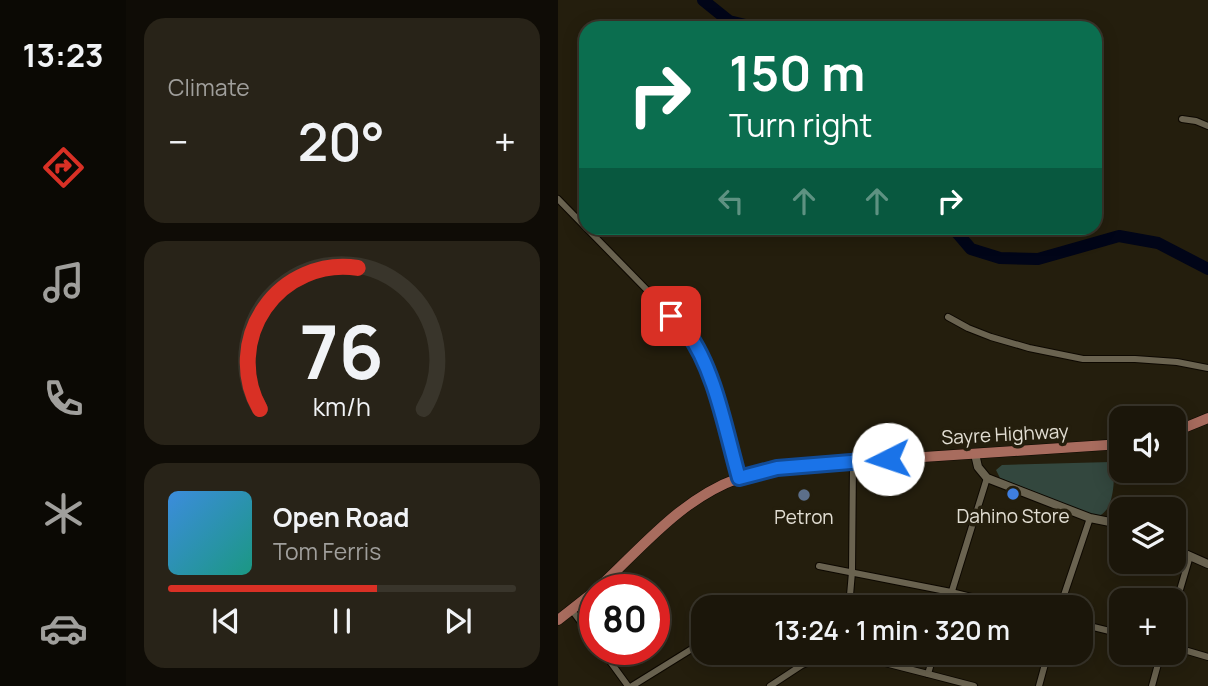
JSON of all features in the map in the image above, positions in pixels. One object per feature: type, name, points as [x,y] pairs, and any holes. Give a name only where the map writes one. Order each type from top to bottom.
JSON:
[{"type":"highway","points":[[1186,427],[1208,418]]},
{"type":"highway","name":"Sayre Highway","points":[[612,574],[674,516],[702,495],[739,478],[777,468],[1109,445]]},
{"type":"highway","name":"Sayre Highway","points":[[558,620],[579,603]]},
{"type":"street","points":[[1182,119],[1208,126]]},
{"type":"street","points":[[558,199],[579,221]]},
{"type":"street","points":[[593,235],[686,331],[705,363],[739,478]]},
{"type":"street","points":[[948,317],[991,337],[1082,359],[1177,362],[1208,368]]},
{"type":"street","points":[[975,454],[978,467],[987,478],[1090,518],[1109,522]]},
{"type":"street","points":[[850,595],[853,461]]},
{"type":"street","points":[[950,595],[987,478]]},
{"type":"street","points":[[1064,595],[1090,518]]},
{"type":"street","points":[[1186,554],[1208,564]]},
{"type":"street","points":[[1181,588],[1190,556]]},
{"type":"street","points":[[819,566],[963,595]]},
{"type":"street","points":[[571,609],[579,620]]},
{"type":"street","points":[[614,665],[630,686],[691,649]]},
{"type":"street","points":[[1186,651],[1208,657]]},
{"type":"street","points":[[770,686],[804,665]]},
{"type":"street","points":[[893,665],[974,686]]},
{"type":"street","points":[[928,674],[931,665]]},
{"type":"street","points":[[1039,686],[1045,665]]},
{"type":"street","points":[[1152,686],[1158,665]]},
{"type":"green space","points":[[1109,462],[1109,483],[1114,483],[1113,492],[1109,497],[1107,509],[1098,517],[1000,478],[996,470],[1002,465]]},
{"type":"waterway","points":[[703,0],[729,21]]},
{"type":"waterway","points":[[959,235],[971,249],[1000,258],[1038,259],[1119,236],[1158,243],[1208,269]]},
{"type":"place","name":"Dahino Store","points":[[1013,494]]},
{"type":"place","name":"Petron","points":[[804,495]]},
{"type":"route","points":[[671,316],[686,331],[705,363],[739,478],[777,468],[888,459]]}]
